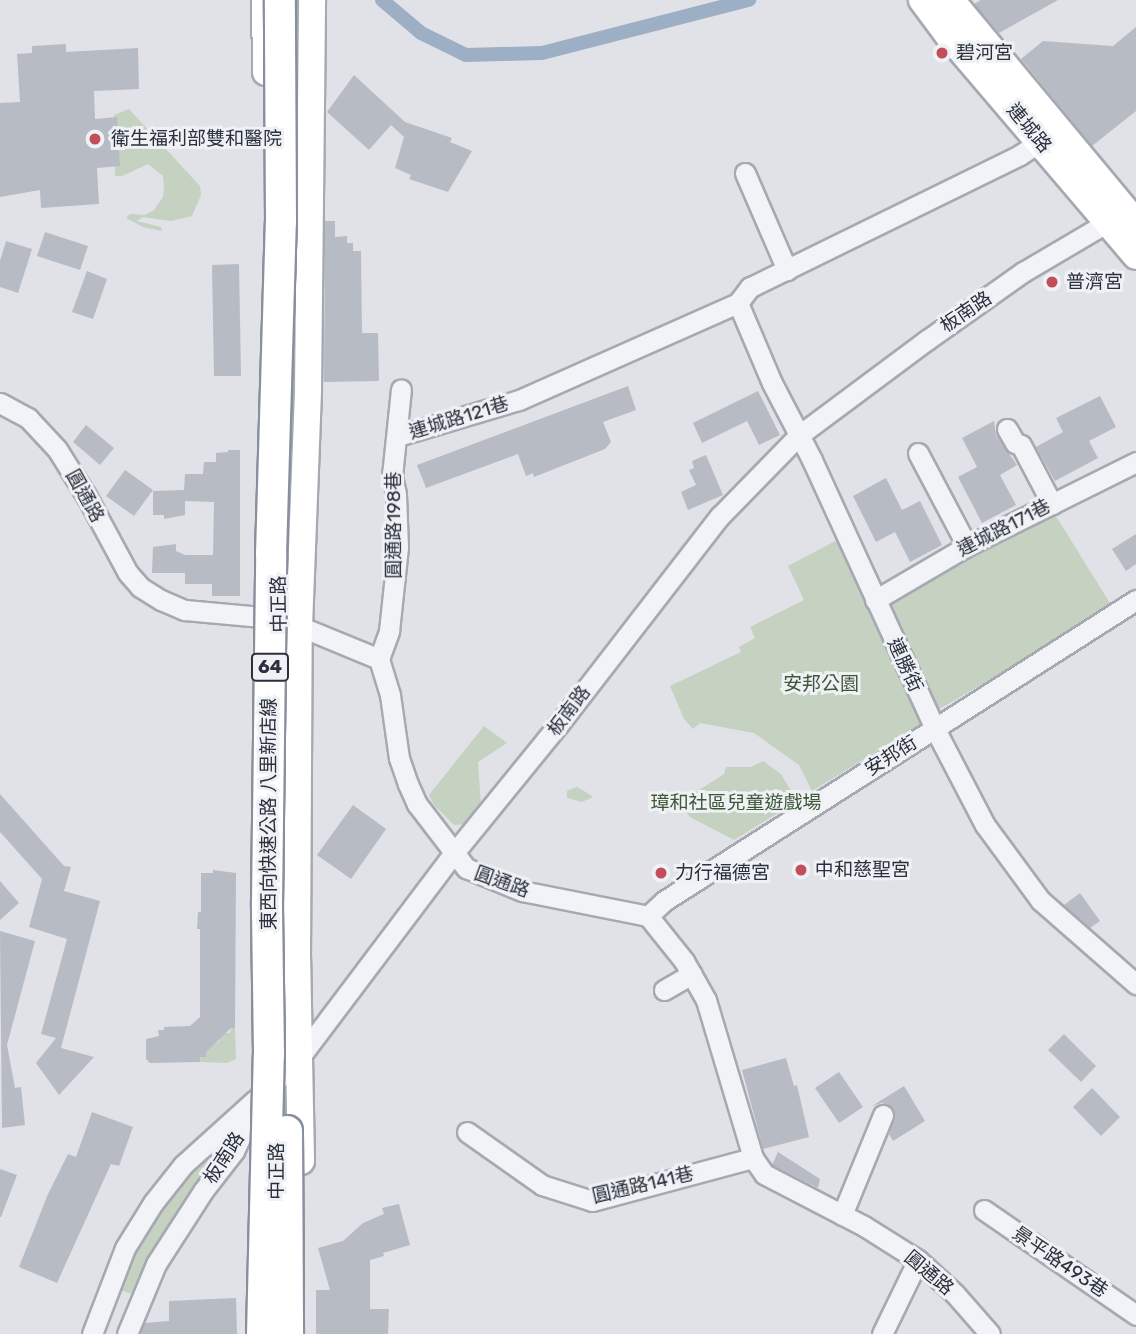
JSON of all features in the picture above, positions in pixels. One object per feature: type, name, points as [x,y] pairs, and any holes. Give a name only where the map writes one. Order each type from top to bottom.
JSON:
[{"type":"highway","points":[[264,0],[269,251],[277,345]]},
{"type":"highway","name":"東西向快速公路 八里新店線","points":[[262,1334],[281,222],[280,0]]},
{"type":"highway","name":"東西向快速公路 八里新店線","points":[[288,1334],[284,881],[295,250],[291,0]]},
{"type":"main road","name":"中正路","points":[[264,0],[266,198],[280,621],[300,1057],[300,1334]]},
{"type":"main road","name":"中正路","points":[[275,1334],[280,621],[278,538],[287,308],[291,0]]},
{"type":"main road","name":"中正路","points":[[254,1334],[259,1097],[280,621],[309,390],[312,0]]},
{"type":"main road","name":"連城路","points":[[922,0],[1126,215],[1136,256]]},
{"type":"main road","name":"連城路","points":[[951,0],[1049,136]]},
{"type":"street","points":[[738,303],[750,287],[1049,136]]},
{"type":"street","points":[[744,173],[787,270]]},
{"type":"street","name":"板南路","points":[[127,1334],[156,1264],[203,1191],[234,1151],[259,1097],[300,1057],[454,853],[542,746],[720,516],[798,436],[927,340],[1023,272],[1126,215]]},
{"type":"street","name":"連勝街","points":[[738,303],[935,729],[985,825],[1040,900],[1136,984]]},
{"type":"street","name":"連城路121巷","points":[[398,436],[519,400],[738,303]]},
{"type":"street","name":"圓通路198巷","points":[[379,659],[389,631],[398,547],[396,494],[392,476],[401,389]]},
{"type":"street","name":"圓通路","points":[[0,404],[28,418],[57,449],[88,496],[128,573],[140,587],[185,610],[280,621],[379,659],[390,695],[399,758],[408,784],[417,804],[466,869],[522,891],[648,915]]},
{"type":"street","points":[[1007,429],[1015,443],[1021,445],[1052,503]]},
{"type":"street","points":[[918,453],[967,546]]},
{"type":"street","name":"連城路171巷","points":[[875,600],[967,546],[1136,462]]},
{"type":"street","name":"安邦街","points":[[648,915],[664,901],[1136,600]]},
{"type":"street","points":[[648,915],[692,974],[706,1000],[753,1158]]},
{"type":"street","points":[[664,990],[692,974]]},
{"type":"street","points":[[92,1334],[125,1248],[153,1203],[183,1165],[259,1097]]},
{"type":"street","points":[[842,1215],[883,1115]]},
{"type":"street","name":"圓通路141巷","points":[[467,1132],[542,1185],[592,1201],[753,1158]]},
{"type":"street","name":"圓通路","points":[[753,1158],[764,1174],[842,1215],[918,1260],[955,1294],[990,1334]]},
{"type":"street","name":"景平路493巷","points":[[984,1210],[1136,1315]]},
{"type":"street","points":[[882,1334],[918,1260]]},
{"type":"green space","points":[[129,109],[200,186],[201,195],[192,216],[171,221],[143,217],[137,221],[161,227],[162,231],[143,227],[126,218],[130,214],[145,215],[154,210],[163,197],[164,187],[163,176],[148,164],[122,176],[115,176],[114,115]]},
{"type":"green space","name":"安邦公園","points":[[1054,513],[1113,608],[936,711],[889,605],[896,597]]},
{"type":"green space","name":"安邦公園","points":[[839,539],[922,719],[921,724],[812,791],[799,765],[754,733],[700,723],[693,729],[684,719],[670,686],[741,652],[739,647],[755,638],[750,627],[804,600],[788,566]]},
{"type":"green space","points":[[484,726],[507,743],[478,762],[481,805],[467,824],[454,825],[434,805],[429,795]]},
{"type":"green space","name":"璋和社區兒童遊戲場","points":[[763,761],[781,774],[797,801],[734,840],[690,817],[679,803],[724,774],[726,767],[751,767]]},
{"type":"green space","points":[[577,787],[593,797],[582,802],[567,798],[567,791]]},
{"type":"green space","points":[[231,1028],[235,1028],[236,1059],[227,1063],[200,1062],[200,1057],[206,1057],[206,1049],[219,1041],[217,1037],[222,1033],[230,1033]]},
{"type":"green space","points":[[237,1128],[154,1252],[132,1294],[114,1288],[136,1241],[172,1187]]},
{"type":"building","points":[[981,0],[1058,0],[999,33],[974,4]]},
{"type":"building","points":[[1136,27],[1136,111],[1092,146],[1021,59],[1043,41],[1113,46]]},
{"type":"building","points":[[66,44],[66,52],[138,48],[139,89],[94,91],[95,119],[117,117],[120,166],[97,168],[99,204],[41,208],[40,190],[0,197],[0,103],[20,102],[17,54],[32,53],[32,46]]},
{"type":"building","points":[[354,75],[405,122],[452,138],[450,142],[472,151],[448,192],[409,179],[411,175],[395,168],[404,137],[391,125],[369,150],[327,112]]},
{"type":"building","points":[[325,221],[335,221],[335,237],[347,236],[347,243],[353,243],[353,251],[361,251],[362,333],[378,333],[379,381],[324,382]]},
{"type":"building","points":[[45,232],[88,246],[80,270],[37,256]]},
{"type":"building","points":[[6,241],[32,249],[18,293],[0,287],[0,261]]},
{"type":"building","points":[[239,264],[241,376],[214,376],[212,265]]},
{"type":"building","points":[[87,271],[107,279],[93,319],[72,312]]},
{"type":"building","points":[[628,386],[636,410],[603,422],[611,442],[605,449],[534,477],[533,473],[526,476],[518,454],[426,488],[417,465]]},
{"type":"building","points":[[758,391],[780,435],[759,445],[747,421],[702,443],[693,423]]},
{"type":"building","points":[[1100,396],[1116,427],[1089,441],[1098,458],[1055,481],[1036,447],[1063,432],[1056,418]]},
{"type":"building","points":[[994,421],[996,435],[1017,465],[1000,475],[1016,505],[982,523],[958,477],[977,467],[962,438]]},
{"type":"building","points":[[86,425],[114,448],[100,465],[73,442]]},
{"type":"building","points":[[240,450],[240,596],[212,596],[212,584],[185,584],[185,573],[152,573],[153,547],[176,544],[176,551],[185,555],[213,555],[214,502],[185,501],[185,515],[164,519],[164,515],[153,515],[153,491],[184,490],[185,474],[203,474],[204,462],[216,462],[216,453]]},
{"type":"building","points":[[706,455],[723,495],[688,510],[681,492],[696,485],[689,470],[694,468],[692,461]]},
{"type":"building","points":[[125,470],[153,490],[134,516],[106,496]]},
{"type":"building","points":[[886,478],[902,510],[920,501],[942,545],[910,562],[895,532],[876,542],[853,496]]},
{"type":"building","points":[[1136,534],[1136,564],[1126,571],[1112,549]]},
{"type":"building","points":[[0,794],[64,866],[71,867],[64,891],[100,901],[61,1048],[94,1057],[59,1095],[36,1063],[56,1038],[41,1034],[67,939],[29,927],[42,879],[0,832]]},
{"type":"building","points":[[353,805],[386,829],[351,879],[317,855]]},
{"type":"building","points":[[213,870],[236,873],[235,1028],[231,1028],[206,1052],[206,1057],[200,1057],[200,1062],[150,1063],[146,1059],[146,1039],[159,1036],[158,1030],[164,1030],[164,1027],[190,1026],[200,1017],[200,929],[197,929],[198,912],[201,912],[201,873],[213,873]]},
{"type":"building","points":[[0,881],[19,903],[0,920]]},
{"type":"building","points":[[1080,893],[1100,921],[1090,928],[1064,905]]},
{"type":"building","points":[[0,931],[35,941],[7,1045],[15,1088],[21,1087],[25,1125],[2,1128]]},
{"type":"building","points":[[1064,1034],[1096,1066],[1081,1082],[1048,1050]]},
{"type":"building","points":[[786,1058],[794,1086],[797,1085],[809,1137],[763,1149],[742,1070]]},
{"type":"building","points":[[839,1072],[863,1107],[839,1123],[815,1088]]},
{"type":"building","points":[[904,1086],[925,1121],[893,1141],[889,1134],[895,1119],[893,1108],[882,1103],[872,1106]]},
{"type":"building","points":[[1092,1088],[1120,1117],[1101,1136],[1073,1107]]},
{"type":"building","points":[[92,1112],[133,1127],[119,1166],[111,1164],[57,1283],[19,1267],[48,1194],[68,1154],[76,1157]]},
{"type":"building","points":[[778,1152],[820,1179],[818,1188],[772,1165]]},
{"type":"building","points":[[0,1169],[17,1175],[1,1217],[0,1217]]},
{"type":"building","points":[[399,1204],[410,1245],[370,1260],[370,1309],[389,1309],[388,1334],[316,1334],[316,1290],[330,1290],[318,1248],[343,1241],[363,1223],[384,1214],[382,1208]]},
{"type":"building","points":[[236,1298],[237,1334],[140,1334],[145,1323],[169,1321],[169,1301]]},
{"type":"waterway","points":[[382,0],[421,33],[466,55],[542,53],[749,0]]},
{"type":"place","name":"碧河宮","points":[[942,53]]},
{"type":"place","name":"衛生福利部雙和醫院","points":[[95,139]]},
{"type":"place","name":"普濟宮","points":[[1052,282]]},
{"type":"place","name":"中和慈聖宮","points":[[801,870]]},
{"type":"place","name":"力行福德宮","points":[[661,873]]}]
